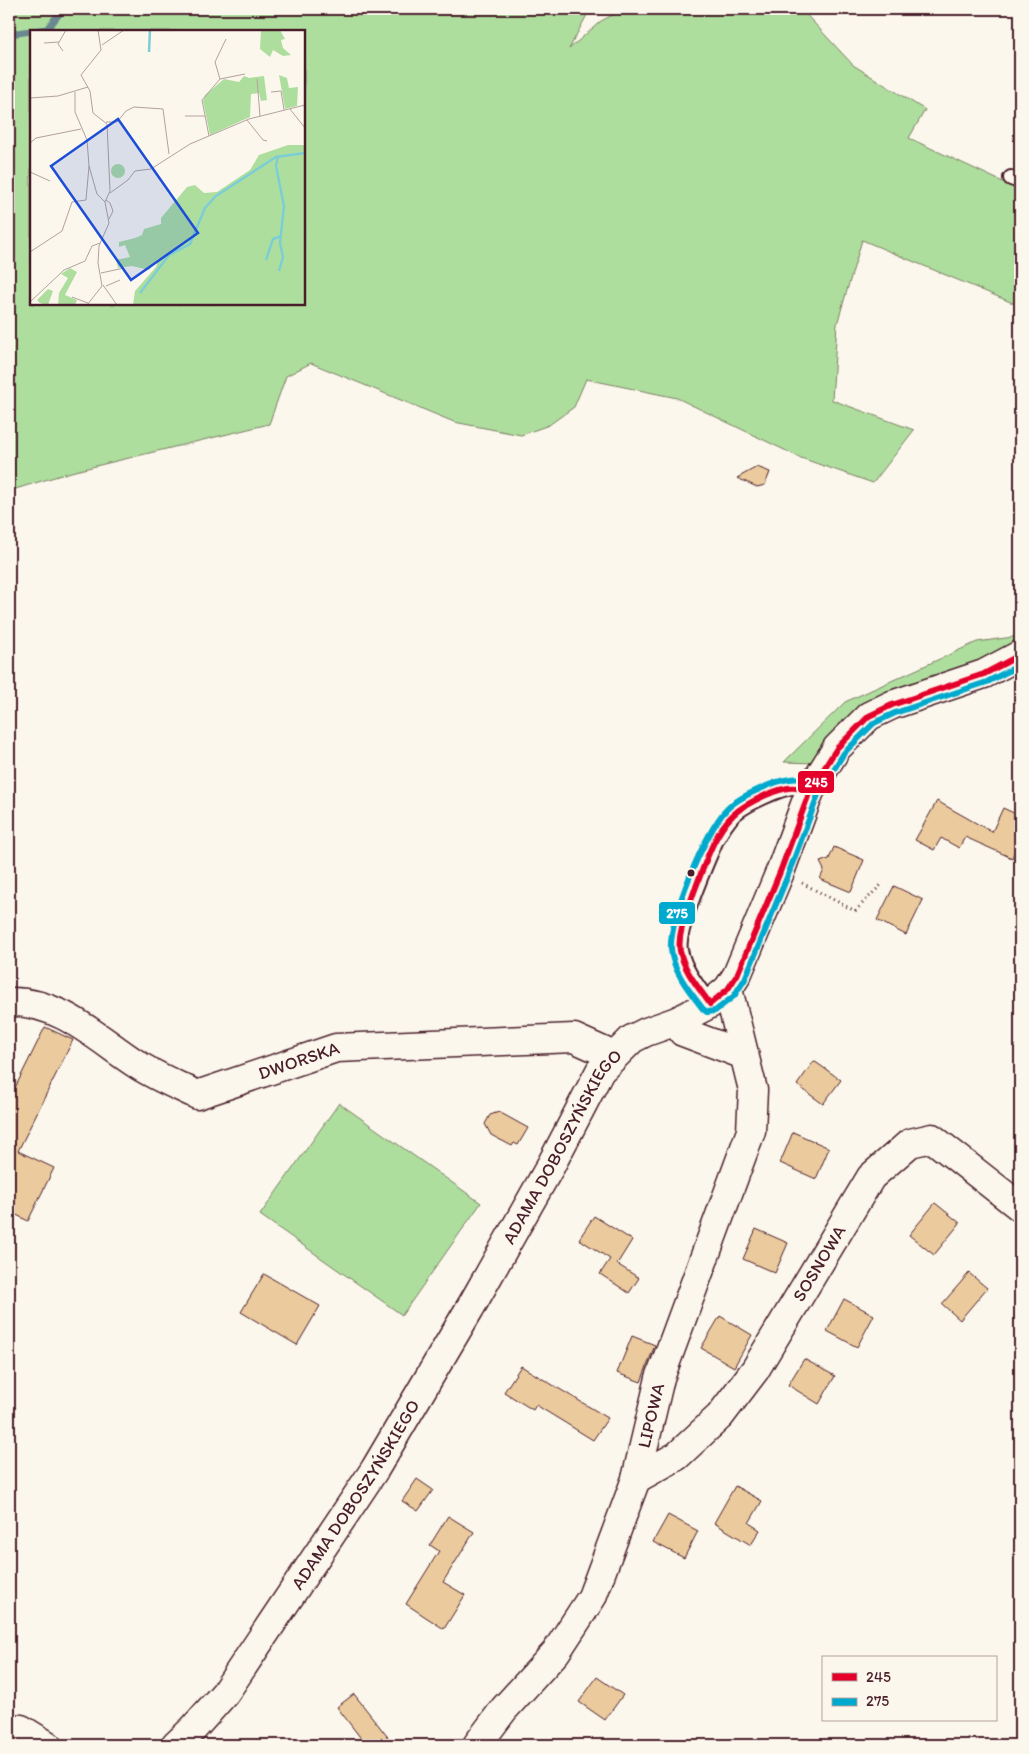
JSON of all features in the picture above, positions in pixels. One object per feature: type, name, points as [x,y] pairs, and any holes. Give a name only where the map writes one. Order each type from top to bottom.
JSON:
[{"type":"street","points":[[719,996],[737,974],[780,872],[810,791],[837,748],[869,716],[892,705],[984,674],[1020,655]]},
{"type":"street","name":"ADAMA DOBOSZYŃSKIEGO","points":[[176,1745],[194,1729],[225,1693],[375,1469],[526,1208],[600,1071],[632,1039],[677,1020],[719,996]]},
{"type":"street","name":"LIPOWA","points":[[477,1745],[504,1709],[556,1652],[592,1597],[636,1479],[660,1378],[751,1131],[753,1090],[744,1055],[719,996]]},
{"type":"street","name":"DWORSKA","points":[[9,1002],[52,1009],[85,1028],[137,1064],[197,1095],[336,1048],[574,1038],[614,1056]]},
{"type":"street","points":[[677,1020],[683,1032],[744,1055]]},
{"type":"street","name":"SOSNOWA","points":[[636,1479],[677,1456],[720,1416],[755,1370],[871,1177],[910,1143],[932,1138],[1020,1207]]},
{"type":"street","points":[[9,1728],[22,1728],[48,1745]]},
{"type":"lane","points":[[719,996],[684,964],[679,948],[682,929],[716,840],[735,813],[756,801],[780,790],[798,787],[810,791]]},
{"type":"path","points":[[780,872],[855,911],[883,883]]},
{"type":"green space","points":[[9,9],[590,9],[569,49],[601,21],[624,9],[801,9],[853,65],[925,110],[909,138],[1020,190],[1020,306],[862,240],[837,324],[832,400],[914,430],[873,483],[801,458],[677,398],[586,379],[574,407],[549,425],[521,435],[454,422],[311,363],[286,376],[269,424],[71,472],[9,491]]},
{"type":"green space","points":[[1020,636],[1020,639],[1012,649],[813,763],[784,762],[845,702],[977,642]]},
{"type":"green space","points":[[339,1103],[481,1203],[402,1315],[260,1215]]},
{"type":"building","points":[[757,467],[770,472],[765,485],[757,487],[737,478]]},
{"type":"building","points":[[937,801],[992,832],[1003,808],[1020,816],[1020,838],[1012,858],[965,837],[959,848],[941,838],[934,850],[915,840]]},
{"type":"building","points":[[834,847],[864,860],[851,892],[820,879],[824,870],[820,862],[829,859]]},
{"type":"building","points":[[894,886],[923,900],[906,935],[877,920]]},
{"type":"building","points":[[45,1027],[73,1040],[18,1151],[54,1168],[28,1221],[9,1211],[9,1100]]},
{"type":"building","points":[[814,1061],[841,1080],[823,1104],[797,1085]]},
{"type":"building","points":[[499,1112],[528,1128],[518,1145],[514,1143],[512,1146],[491,1135],[485,1124],[490,1115]]},
{"type":"building","points":[[793,1132],[829,1148],[816,1179],[780,1163]]},
{"type":"building","points":[[935,1203],[960,1223],[934,1255],[909,1235]]},
{"type":"building","points":[[594,1216],[632,1240],[617,1264],[639,1278],[629,1293],[600,1274],[610,1259],[579,1239]]},
{"type":"building","points":[[756,1229],[788,1243],[775,1273],[743,1259]]},
{"type":"building","points":[[969,1273],[987,1288],[960,1320],[942,1304]]},
{"type":"building","points":[[264,1274],[320,1306],[297,1345],[241,1312]]},
{"type":"building","points":[[844,1299],[874,1315],[857,1347],[827,1331]]},
{"type":"building","points":[[720,1316],[752,1335],[734,1367],[701,1348]]},
{"type":"building","points":[[632,1336],[655,1345],[641,1382],[617,1373]]},
{"type":"building","points":[[804,1359],[835,1376],[819,1404],[788,1385]]},
{"type":"building","points":[[521,1366],[608,1418],[593,1440],[536,1405],[533,1410],[504,1392]]},
{"type":"building","points":[[417,1479],[433,1490],[418,1511],[402,1501]]},
{"type":"building","points":[[735,1486],[762,1501],[749,1523],[760,1530],[751,1545],[714,1523]]},
{"type":"building","points":[[668,1515],[698,1531],[684,1558],[653,1542]]},
{"type":"building","points":[[448,1516],[474,1532],[443,1582],[465,1595],[444,1629],[406,1604],[439,1551],[430,1545]]},
{"type":"building","points":[[597,1677],[623,1695],[605,1720],[579,1702]]},
{"type":"building","points":[[354,1694],[394,1745],[366,1745],[337,1707]]},
{"type":"waterway","points":[[40,30],[47,29],[63,9]]},
{"type":"waterway","points":[[9,34],[30,31]]},
{"type":"transit line","name":"245","points":[[710,1004],[728,989],[737,975],[780,872],[810,791],[837,748],[869,716],[892,705],[984,674],[1020,655]]},
{"type":"transit line","name":"275","points":[[806,780],[788,779],[778,782],[747,795],[731,805],[718,820],[690,876],[676,918],[671,949],[679,974],[693,996],[707,1012],[715,1011],[734,996],[745,979],[788,875],[818,795],[844,753],[874,723],[895,713],[987,682],[1020,665]]},
{"type":"transit line","name":"245","points":[[710,1004],[692,979],[682,958],[679,944],[684,922],[710,851],[726,823],[744,806],[783,789],[798,788],[810,791]]}]
